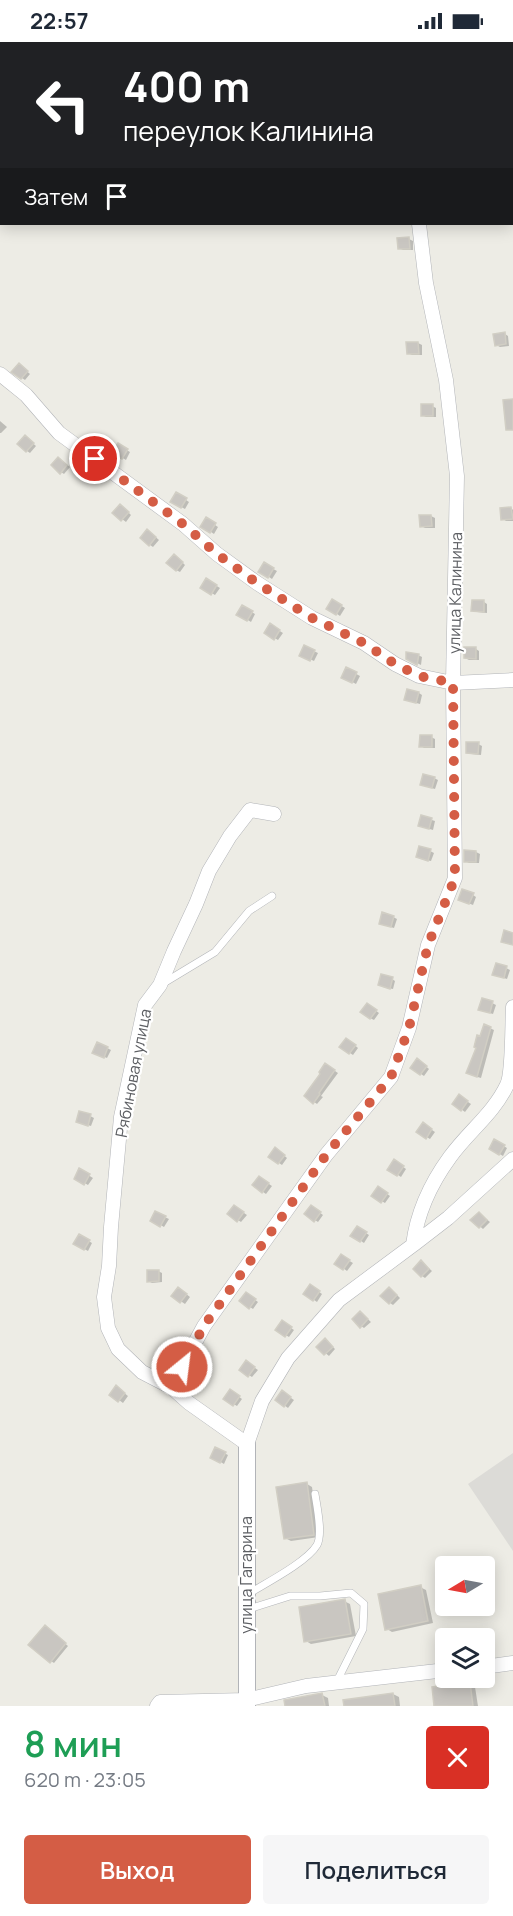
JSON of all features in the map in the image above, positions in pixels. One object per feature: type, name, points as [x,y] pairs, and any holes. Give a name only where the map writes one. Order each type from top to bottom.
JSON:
[{"type":"street","name":"улица Калинина","points":[[171,1387],[210,1317],[326,1155],[391,1077],[409,1028],[428,945],[455,878],[453,683],[457,476],[446,380],[426,283],[419,225]]},
{"type":"street","points":[[0,374],[26,395],[59,433],[183,524],[217,554],[312,618],[364,643],[395,664],[419,676],[453,683],[513,680]]},
{"type":"street","name":"Рябиновая улица","points":[[171,1387],[142,1372],[118,1349],[108,1328],[104,1297],[109,1266],[121,1117],[145,1005],[160,985],[209,871],[230,836],[250,810],[274,813]]},
{"type":"street","points":[[413,1245],[415,1224],[430,1190],[451,1156],[487,1115],[508,1083],[513,1007]]},
{"type":"street","points":[[171,1387],[189,1403],[247,1444],[262,1401],[288,1358],[339,1300],[448,1218],[513,1159]]},
{"type":"street","name":"улица Гагарина","points":[[247,1444],[247,1703]]},
{"type":"street","points":[[495,1665],[513,1663]]},
{"type":"street","points":[[157,1706],[160,1702],[247,1703],[306,1686],[435,1671]]},
{"type":"lane","points":[[160,985],[215,952],[249,911],[272,896]]},
{"type":"lane","points":[[246,1602],[303,1560],[318,1544],[320,1524],[315,1494]]},
{"type":"lane","points":[[246,1602],[290,1596],[351,1593],[364,1604],[363,1629],[336,1682]]},
{"type":"shaded area","points":[[513,1453],[513,1551],[468,1484]]},
{"type":"building","points":[[409,237],[410,249],[398,249],[397,238]]},
{"type":"building","points":[[505,332],[506,344],[495,346],[493,334]]},
{"type":"building","points":[[406,342],[418,342],[419,354],[407,354]]},
{"type":"building","points":[[19,363],[28,371],[21,379],[11,372]]},
{"type":"building","points":[[513,399],[513,430],[506,430],[503,400]]},
{"type":"building","points":[[421,404],[433,404],[433,416],[421,416]]},
{"type":"building","points":[[25,435],[34,443],[26,452],[17,444]]},
{"type":"building","points":[[118,443],[128,449],[122,459],[111,453]]},
{"type":"building","points":[[58,457],[67,465],[60,474],[51,465]]},
{"type":"building","points":[[176,492],[187,498],[181,508],[170,502]]},
{"type":"building","points":[[120,504],[129,512],[121,521],[112,513]]},
{"type":"building","points":[[511,507],[513,519],[501,520],[500,508]]},
{"type":"building","points":[[419,515],[431,515],[432,526],[420,527]]},
{"type":"building","points":[[206,517],[216,523],[210,533],[200,527]]},
{"type":"building","points":[[147,529],[156,537],[149,546],[140,538]]},
{"type":"building","points":[[174,554],[183,562],[176,571],[166,563]]},
{"type":"building","points":[[264,562],[274,568],[268,578],[258,572]]},
{"type":"building","points":[[206,578],[217,585],[211,595],[200,588]]},
{"type":"building","points":[[332,599],[342,605],[336,615],[326,609]]},
{"type":"building","points":[[472,600],[484,600],[484,612],[471,611]]},
{"type":"building","points":[[242,605],[253,611],[247,621],[236,615]]},
{"type":"building","points":[[270,623],[280,630],[274,640],[264,633]]},
{"type":"building","points":[[304,645],[315,650],[310,661],[299,656]]},
{"type":"building","points":[[464,647],[476,647],[476,659],[464,658]]},
{"type":"building","points":[[406,652],[419,654],[417,665],[406,659]]},
{"type":"building","points":[[346,667],[357,672],[352,683],[341,678]]},
{"type":"building","points":[[407,689],[419,692],[416,703],[404,700]]},
{"type":"building","points":[[420,735],[432,735],[432,747],[419,747]]},
{"type":"building","points":[[466,742],[479,742],[478,754],[466,753]]},
{"type":"building","points":[[423,774],[435,777],[432,788],[420,785]]},
{"type":"building","points":[[421,815],[432,818],[429,829],[418,826]]},
{"type":"building","points":[[419,846],[431,849],[428,861],[416,857]]},
{"type":"building","points":[[464,850],[476,851],[476,862],[464,862]]},
{"type":"building","points":[[462,889],[474,893],[469,904],[458,900]]},
{"type":"building","points":[[382,912],[394,916],[391,927],[379,924]]},
{"type":"building","points":[[504,930],[513,933],[513,945],[501,942]]},
{"type":"building","points":[[496,963],[507,966],[504,978],[492,975]]},
{"type":"building","points":[[381,974],[393,977],[390,989],[378,985]]},
{"type":"building","points":[[482,998],[493,1001],[490,1013],[478,1010]]},
{"type":"building","points":[[367,1003],[377,1010],[370,1019],[360,1012]]},
{"type":"building","points":[[484,1024],[491,1027],[477,1077],[466,1073],[476,1048],[474,1047],[477,1035],[480,1036]]},
{"type":"building","points":[[346,1038],[356,1045],[349,1054],[339,1047]]},
{"type":"building","points":[[97,1042],[108,1047],[104,1058],[92,1053]]},
{"type":"building","points":[[417,1058],[427,1066],[420,1075],[410,1068]]},
{"type":"building","points":[[325,1063],[335,1070],[313,1104],[304,1096]]},
{"type":"building","points":[[459,1094],[468,1101],[461,1111],[452,1104]]},
{"type":"building","points":[[79,1111],[91,1114],[88,1126],[76,1122]]},
{"type":"building","points":[[423,1122],[432,1129],[426,1139],[416,1132]]},
{"type":"building","points":[[494,1139],[505,1145],[499,1155],[489,1149]]},
{"type":"building","points":[[275,1147],[285,1155],[278,1164],[268,1157]]},
{"type":"building","points":[[394,1159],[404,1166],[397,1176],[387,1170]]},
{"type":"building","points":[[79,1168],[90,1174],[84,1185],[74,1179]]},
{"type":"building","points":[[259,1176],[269,1183],[262,1193],[252,1185]]},
{"type":"building","points":[[378,1186],[388,1193],[381,1203],[371,1196]]},
{"type":"building","points":[[234,1205],[244,1212],[237,1222],[227,1214]]},
{"type":"building","points":[[311,1205],[321,1212],[314,1222],[304,1214]]},
{"type":"building","points":[[155,1211],[166,1216],[160,1227],[150,1221]]},
{"type":"building","points":[[479,1212],[487,1220],[479,1228],[470,1220]]},
{"type":"building","points":[[357,1226],[367,1232],[360,1242],[350,1236]]},
{"type":"building","points":[[79,1234],[90,1240],[84,1250],[73,1244]]},
{"type":"building","points":[[341,1254],[350,1260],[343,1270],[334,1264]]},
{"type":"building","points":[[421,1260],[429,1269],[421,1277],[413,1269]]},
{"type":"building","points":[[147,1270],[159,1270],[159,1281],[147,1282]]},
{"type":"building","points":[[310,1284],[320,1291],[313,1301],[303,1294]]},
{"type":"building","points":[[178,1287],[187,1294],[180,1303],[171,1296]]},
{"type":"building","points":[[389,1287],[397,1295],[389,1304],[380,1296]]},
{"type":"building","points":[[246,1292],[256,1299],[249,1309],[239,1301]]},
{"type":"building","points":[[360,1311],[368,1319],[360,1328],[352,1319]]},
{"type":"building","points":[[282,1320],[292,1327],[285,1337],[275,1330]]},
{"type":"building","points":[[325,1338],[333,1347],[324,1355],[316,1347]]},
{"type":"building","points":[[246,1360],[255,1367],[248,1377],[239,1370]]},
{"type":"building","points":[[116,1385],[125,1393],[118,1402],[109,1395]]},
{"type":"building","points":[[230,1389],[240,1396],[233,1406],[223,1399]]},
{"type":"building","points":[[282,1390],[291,1397],[284,1407],[275,1400]]},
{"type":"building","points":[[215,1447],[226,1452],[220,1463],[210,1458]]},
{"type":"building","points":[[307,1482],[314,1535],[284,1539],[276,1487]]},
{"type":"building","points":[[421,1585],[428,1621],[385,1630],[378,1594]]},
{"type":"building","points":[[345,1599],[351,1634],[304,1642],[299,1607]]},
{"type":"building","points":[[45,1625],[66,1643],[50,1663],[28,1645]]},
{"type":"building","points":[[432,1687],[471,1688],[473,1706],[434,1706]]},
{"type":"building","points":[[322,1693],[325,1706],[285,1706],[284,1700]]},
{"type":"building","points":[[393,1693],[395,1706],[344,1706],[343,1700]]},
{"type":"route","points":[[95,459],[183,524],[217,554],[312,618],[364,643],[395,664],[419,676],[453,683],[455,878],[428,945],[409,1028],[391,1077],[326,1155],[204,1326],[182,1367]]}]
